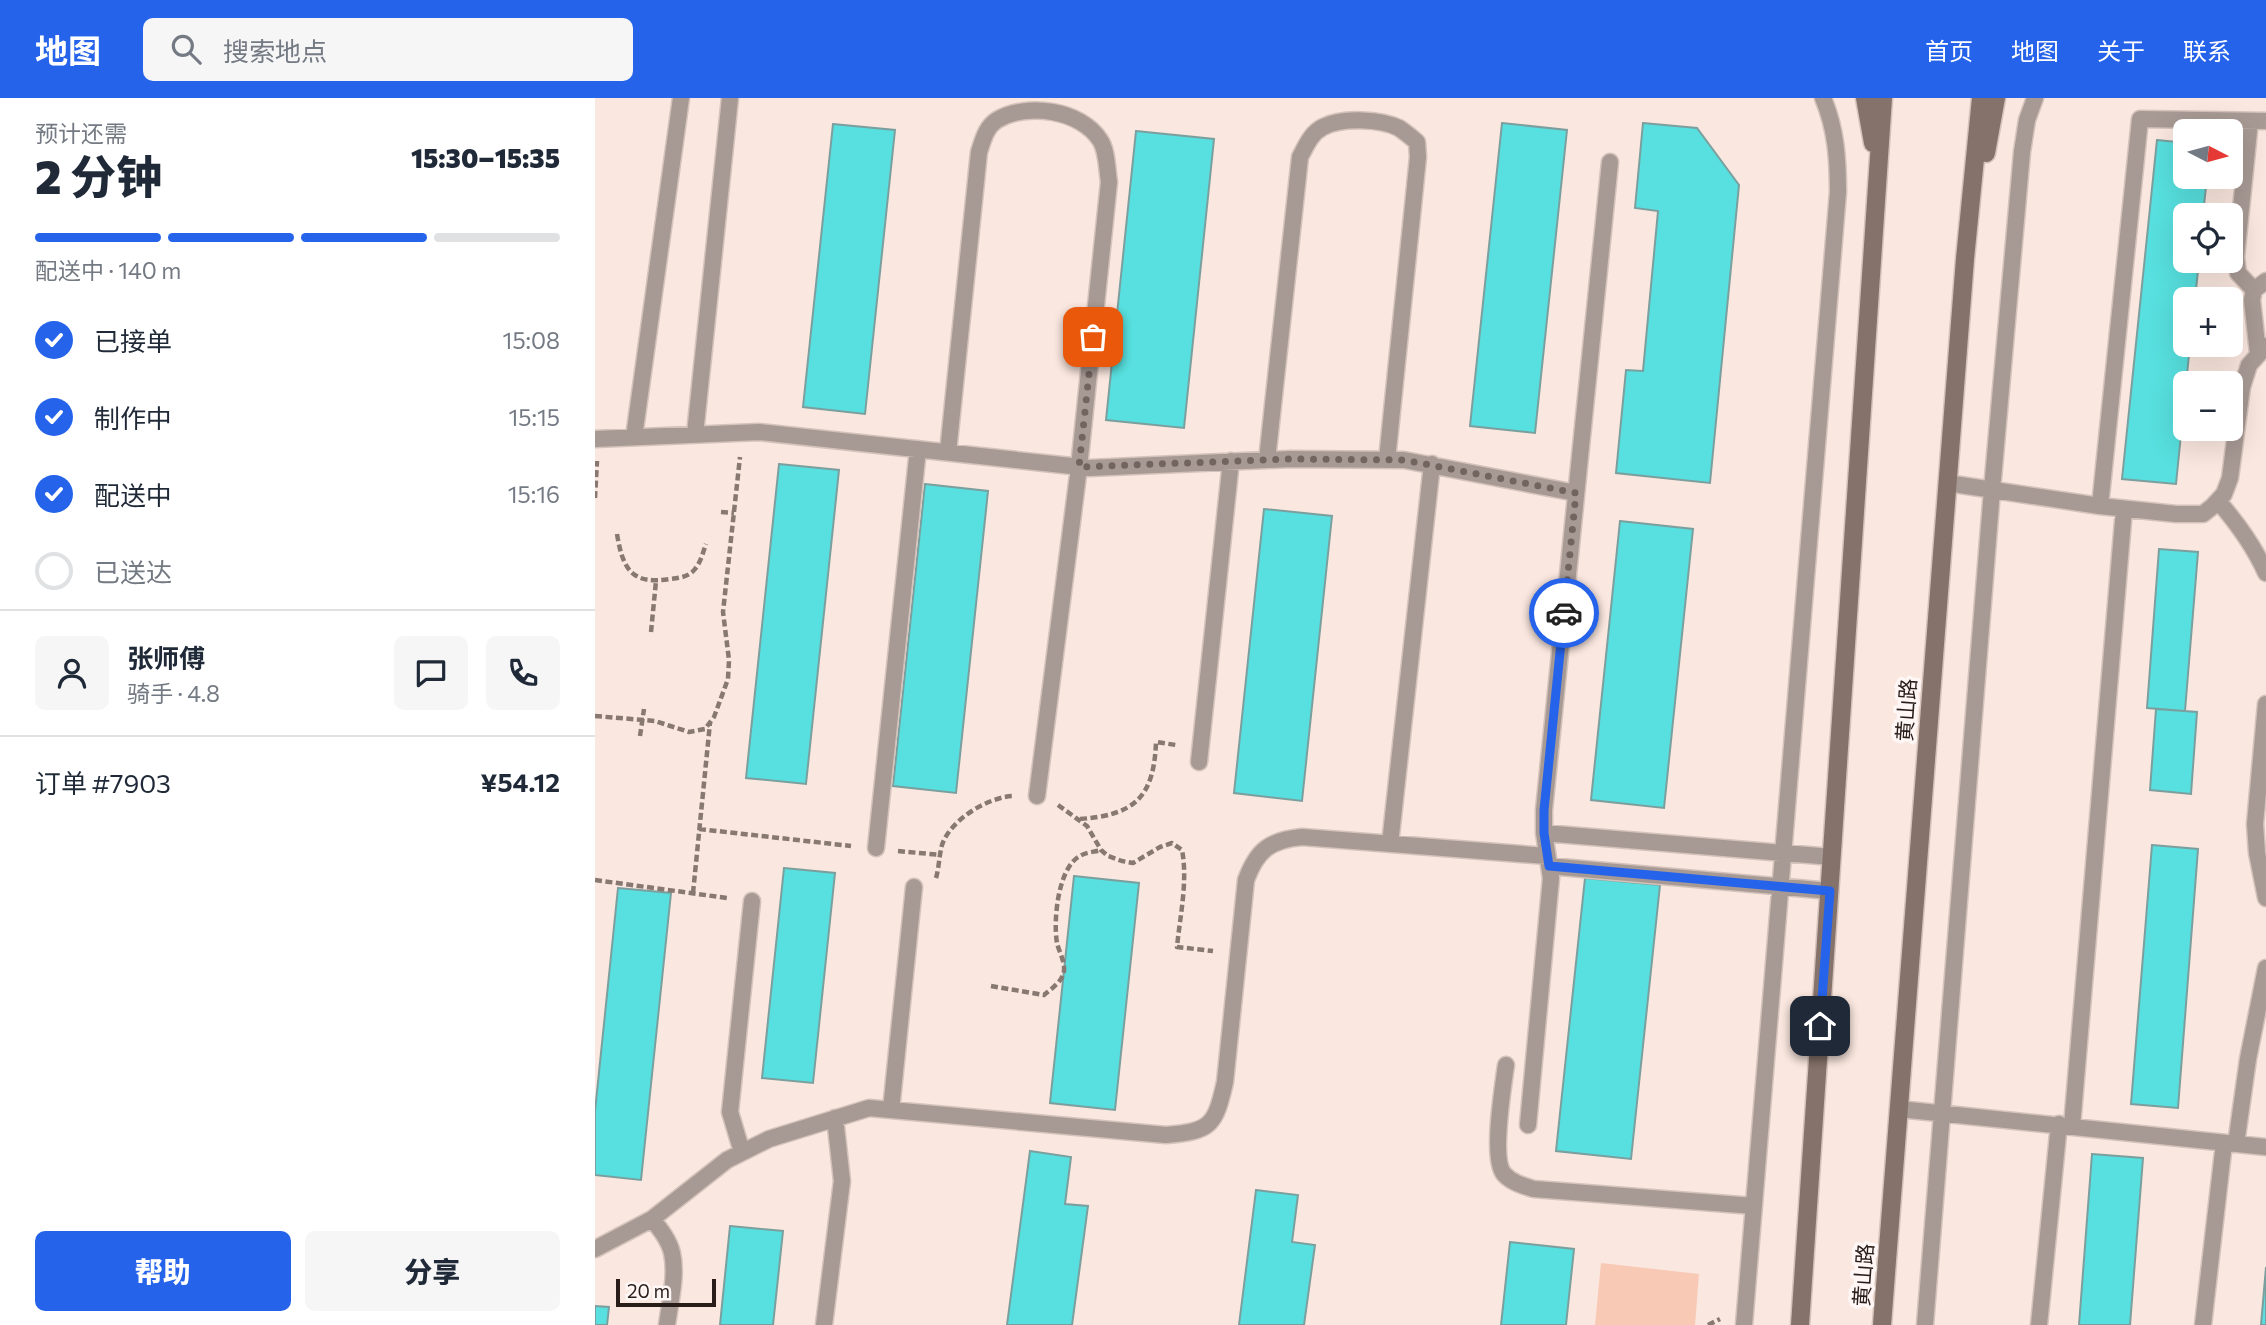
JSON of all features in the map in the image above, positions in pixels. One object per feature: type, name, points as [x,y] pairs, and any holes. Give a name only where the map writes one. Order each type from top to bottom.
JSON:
[{"type":"main road","points":[[1864,98],[1879,169]]},
{"type":"main road","points":[[1800,1325],[1883,98]]},
{"type":"main road","name":"黄山路","points":[[1882,1325],[1965,259],[1981,98]]},
{"type":"main road","points":[[1965,259],[1996,98]]},
{"type":"lane","points":[[634,437],[681,98]]},
{"type":"lane","points":[[695,434],[730,98]]},
{"type":"lane","points":[[1744,1325],[1837,192],[1838,154],[1831,116],[1823,98]]},
{"type":"lane","points":[[1924,1325],[2022,152],[2027,120],[2035,98]]},
{"type":"lane","points":[[948,453],[979,152],[985,133],[996,120],[1016,113],[1044,111],[1067,114],[1087,125],[1101,141],[1109,182],[1079,467],[1037,796]]},
{"type":"lane","points":[[1947,483],[2100,506],[2124,509],[2203,514],[2218,501],[2230,478],[2242,387],[2249,365],[2262,349],[2252,300],[2260,285],[2238,273],[2236,257],[2258,121],[2140,119],[2100,506]]},
{"type":"lane","points":[[1267,460],[1300,157],[1309,139],[1323,127],[1361,121],[1383,122],[1401,129],[1417,142],[1418,157],[1387,460]]},
{"type":"lane","points":[[1528,1125],[1551,878],[1544,833],[1544,810],[1610,162]]},
{"type":"lane","points":[[596,439],[759,432],[1079,467],[1267,460],[1404,460],[1576,493]]},
{"type":"lane","points":[[876,848],[918,449]]},
{"type":"lane","points":[[1200,755],[1231,461]]},
{"type":"lane","points":[[1390,844],[1431,464]]},
{"type":"lane","points":[[2218,501],[2240,526],[2266,573]]},
{"type":"lane","points":[[2039,1325],[2066,1125],[2124,509]]},
{"type":"lane","points":[[2266,704],[2255,824],[2257,853],[2266,898]]},
{"type":"lane","points":[[1544,833],[1832,857]]},
{"type":"lane","points":[[595,1249],[652,1219],[727,1160],[769,1139],[869,1108],[1166,1136],[1196,1132],[1208,1126],[1215,1117],[1225,1082],[1246,880],[1258,855],[1271,844],[1286,839],[1302,837],[1390,844],[1830,891]]},
{"type":"lane","points":[[891,1110],[914,887]]},
{"type":"lane","points":[[742,1153],[730,1112],[753,901]]},
{"type":"lane","points":[[2203,1325],[2230,1143],[2266,968]]},
{"type":"lane","points":[[1506,1065],[1499,1165],[1505,1175],[1518,1184],[1534,1189],[1754,1206]]},
{"type":"lane","points":[[1899,1109],[2266,1147]]},
{"type":"lane","points":[[824,1325],[842,1181],[835,1118]]},
{"type":"lane","points":[[652,1219],[666,1237],[672,1253],[674,1272],[667,1325]]},
{"type":"path","points":[[595,716],[668,724],[689,732],[705,729],[710,723],[727,679],[729,660],[723,612],[743,432]]},
{"type":"path","points":[[596,439],[595,498],[604,498]]},
{"type":"path","points":[[721,512],[734,513]]},
{"type":"path","points":[[617,534],[624,563],[635,577],[656,581],[683,577],[694,571],[706,544]]},
{"type":"path","points":[[651,632],[656,581]]},
{"type":"path","points":[[641,736],[644,709]]},
{"type":"path","points":[[693,893],[710,723]]},
{"type":"path","points":[[1078,819],[1105,817],[1133,805],[1150,780],[1155,763],[1156,742],[1200,755]]},
{"type":"path","points":[[914,887],[936,881],[943,843],[961,819],[976,808],[1004,796],[1037,796],[1064,807],[1087,826],[1101,850],[1122,861],[1133,863],[1172,843],[1182,850],[1184,881],[1177,947],[1239,954]]},
{"type":"path","points":[[699,829],[941,855]]},
{"type":"path","points":[[991,986],[1044,995],[1058,983],[1064,967],[1055,930],[1060,889],[1070,864],[1079,856],[1101,850]]},
{"type":"path","points":[[595,880],[753,901]]},
{"type":"shaded area","points":[[1601,1263],[1699,1274],[1695,1325],[1595,1325]]},
{"type":"building","points":[[1502,123],[1567,130],[1535,433],[1470,426]]},
{"type":"building","points":[[1643,123],[1697,128],[1739,185],[1710,483],[1616,473],[1626,370],[1643,371],[1658,211],[1635,208]]},
{"type":"building","points":[[833,124],[895,130],[865,414],[803,407]]},
{"type":"building","points":[[1136,131],[1214,139],[1184,428],[1106,420]]},
{"type":"building","points":[[2157,140],[2173,142],[2173,189],[2206,189],[2204,203],[2173,203],[2173,273],[2198,273],[2196,287],[2173,287],[2173,357],[2189,357],[2187,371],[2173,371],[2173,441],[2180,441],[2176,484],[2122,479]]},
{"type":"building","points":[[779,464],[839,470],[806,784],[746,778]]},
{"type":"building","points":[[925,484],[988,491],[956,793],[893,786]]},
{"type":"building","points":[[1264,509],[1332,516],[1302,801],[1234,793]]},
{"type":"building","points":[[1620,521],[1693,529],[1664,808],[1591,800]]},
{"type":"building","points":[[2159,549],[2198,552],[2185,711],[2147,708]]},
{"type":"building","points":[[2156,709],[2197,712],[2191,794],[2150,790]]},
{"type":"building","points":[[2152,845],[2198,849],[2178,1108],[2131,1104]]},
{"type":"building","points":[[784,868],[835,873],[813,1083],[762,1078]]},
{"type":"building","points":[[1074,876],[1139,883],[1115,1110],[1050,1103]]},
{"type":"building","points":[[1585,878],[1660,885],[1631,1159],[1556,1151]]},
{"type":"building","points":[[618,888],[671,893],[641,1180],[595,1175],[595,1111]]},
{"type":"building","points":[[1030,1151],[1071,1157],[1065,1204],[1088,1206],[1072,1325],[1007,1325]]},
{"type":"building","points":[[2092,1154],[2143,1158],[2130,1325],[2079,1325]]},
{"type":"building","points":[[1256,1190],[1298,1195],[1292,1242],[1315,1245],[1304,1325],[1239,1325]]},
{"type":"building","points":[[730,1226],[783,1231],[773,1325],[720,1325]]},
{"type":"building","points":[[1510,1242],[1574,1249],[1566,1325],[1501,1325]]},
{"type":"building","points":[[2266,1267],[2266,1325],[2261,1325]]},
{"type":"building","points":[[595,1306],[609,1307],[607,1325],[595,1325]]},
{"type":"way so far","points":[[1093,337],[1079,467],[1290,459],[1404,460],[1576,493],[1564,613]]},
{"type":"route","points":[[1564,613],[1544,810],[1549,866],[1830,891],[1820,1026]]}]
